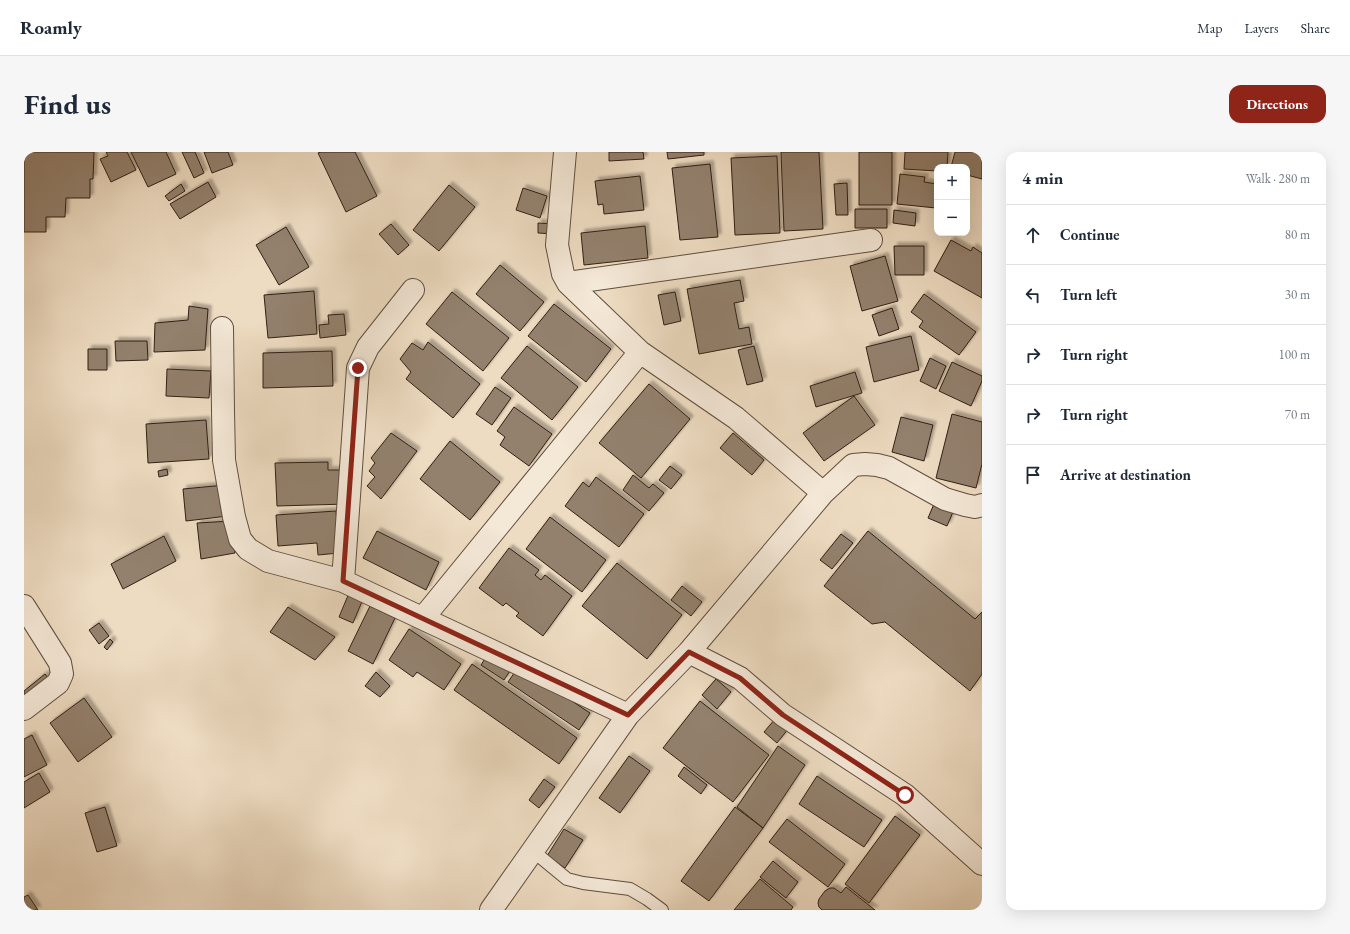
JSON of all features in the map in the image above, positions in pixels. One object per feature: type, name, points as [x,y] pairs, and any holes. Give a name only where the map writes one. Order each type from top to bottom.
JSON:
[{"type":"street","points":[[565,152],[557,245],[563,274],[568,283],[640,352],[736,418],[823,493]]},
{"type":"street","points":[[568,283],[871,240]]},
{"type":"street","points":[[343,581],[358,368],[368,348],[413,290]]},
{"type":"street","points":[[222,328],[222,411],[224,460],[234,517],[240,539],[248,549],[268,561],[343,581],[628,715]]},
{"type":"street","points":[[423,618],[640,352]]},
{"type":"street","points":[[491,910],[628,715],[689,652],[823,493],[853,465],[877,465],[889,468],[945,499],[965,506],[982,506]]},
{"type":"street","points":[[24,606],[60,663],[62,674],[58,683],[24,709]]},
{"type":"street","points":[[689,652],[740,678],[783,715],[905,795],[982,864]]},
{"type":"lane","points":[[533,851],[567,879],[584,883],[630,889],[662,910]]},
{"type":"building","points":[[24,152],[94,152],[93,179],[90,179],[90,198],[66,198],[65,217],[46,217],[46,232],[24,232]]},
{"type":"building","points":[[106,152],[127,152],[136,170],[111,182],[100,159],[108,156]]},
{"type":"building","points":[[131,152],[166,152],[176,174],[148,187]]},
{"type":"building","points":[[182,152],[195,152],[204,173],[194,178]]},
{"type":"building","points":[[204,152],[228,152],[233,165],[212,173]]},
{"type":"building","points":[[355,152],[377,196],[346,212],[318,153]]},
{"type":"building","points":[[609,152],[643,152],[644,159],[609,161]]},
{"type":"building","points":[[667,152],[704,152],[704,155],[668,159]]},
{"type":"building","points":[[781,152],[819,152],[823,229],[784,231]]},
{"type":"building","points":[[859,152],[892,152],[892,205],[859,205]]},
{"type":"building","points":[[905,152],[948,152],[947,164],[934,164],[934,171],[904,169]]},
{"type":"building","points":[[955,152],[982,152],[982,179],[970,176],[970,164],[952,164]]},
{"type":"building","points":[[777,156],[780,233],[735,235],[731,158]]},
{"type":"building","points":[[710,164],[718,237],[680,240],[672,168]]},
{"type":"building","points":[[900,174],[925,177],[924,182],[934,184],[934,208],[897,204]]},
{"type":"building","points":[[640,176],[644,210],[604,214],[603,204],[598,205],[595,181]]},
{"type":"building","points":[[208,182],[216,197],[180,219],[170,204]]},
{"type":"building","points":[[847,183],[848,215],[836,215],[834,184]]},
{"type":"building","points":[[181,184],[185,191],[169,201],[165,196]]},
{"type":"building","points":[[449,185],[475,207],[439,251],[413,230]]},
{"type":"building","points":[[523,188],[547,196],[540,218],[516,210]]},
{"type":"building","points":[[855,209],[887,209],[887,228],[855,228]]},
{"type":"building","points":[[894,210],[916,213],[915,226],[893,223]]},
{"type":"building","points":[[538,223],[554,224],[554,234],[538,233]]},
{"type":"building","points":[[391,224],[409,245],[398,255],[379,234]]},
{"type":"building","points":[[645,226],[648,258],[584,265],[581,233]]},
{"type":"building","points":[[286,227],[309,267],[279,285],[256,245]]},
{"type":"building","points":[[951,240],[971,251],[973,247],[982,253],[982,298],[934,271]]},
{"type":"building","points":[[894,246],[924,246],[924,275],[895,275]]},
{"type":"building","points":[[885,256],[898,301],[862,311],[850,266]]},
{"type":"building","points":[[500,265],[544,302],[520,331],[476,294]]},
{"type":"building","points":[[740,280],[744,301],[734,303],[739,329],[749,327],[752,344],[699,354],[687,289]]},
{"type":"building","points":[[314,291],[317,334],[268,338],[264,295]]},
{"type":"building","points":[[452,292],[509,338],[483,371],[426,324]]},
{"type":"building","points":[[675,292],[681,321],[664,325],[658,295]]},
{"type":"building","points":[[924,294],[976,332],[959,355],[919,327],[923,321],[911,312]]},
{"type":"building","points":[[554,304],[611,349],[586,382],[528,336]]},
{"type":"building","points":[[189,306],[208,309],[205,350],[154,352],[155,323],[188,320]]},
{"type":"building","points":[[892,308],[899,329],[879,336],[872,315]]},
{"type":"building","points":[[344,314],[346,335],[320,338],[319,325],[329,324],[328,315]]},
{"type":"building","points":[[911,336],[919,370],[874,382],[866,347]]},
{"type":"building","points":[[115,341],[147,341],[148,360],[116,361]]},
{"type":"building","points":[[428,342],[480,384],[453,418],[406,379],[411,372],[400,359],[412,343],[423,350]]},
{"type":"building","points":[[527,346],[578,387],[552,420],[501,378]]},
{"type":"building","points":[[754,346],[763,381],[747,385],[738,350]]},
{"type":"building","points":[[88,349],[107,349],[107,370],[88,370]]},
{"type":"building","points":[[332,351],[333,386],[263,388],[263,353]]},
{"type":"building","points":[[930,358],[946,366],[936,389],[920,381]]},
{"type":"building","points":[[952,362],[982,376],[982,381],[971,406],[939,391]]},
{"type":"building","points":[[167,369],[211,371],[209,398],[166,396]]},
{"type":"building","points":[[855,372],[862,393],[816,407],[810,386]]},
{"type":"building","points":[[649,384],[690,419],[641,478],[599,443]]},
{"type":"building","points":[[495,387],[511,398],[492,425],[476,414]]},
{"type":"building","points":[[854,396],[875,425],[824,461],[803,433]]},
{"type":"building","points":[[514,407],[552,434],[529,466],[500,445],[505,437],[497,431]]},
{"type":"building","points":[[952,414],[982,422],[982,464],[976,488],[936,478]]},
{"type":"building","points":[[901,417],[933,425],[924,461],[892,452]]},
{"type":"building","points":[[206,420],[209,459],[148,463],[146,424]]},
{"type":"building","points":[[391,433],[417,451],[381,499],[367,486],[375,477],[369,471],[375,463],[371,458]]},
{"type":"building","points":[[733,433],[764,460],[752,475],[720,448]]},
{"type":"building","points":[[450,441],[500,482],[470,520],[420,479]]},
{"type":"building","points":[[328,462],[328,470],[346,470],[347,504],[277,506],[275,463]]},
{"type":"building","points":[[670,466],[682,475],[671,489],[659,480]]},
{"type":"building","points":[[167,469],[168,475],[159,477],[158,471]]},
{"type":"building","points":[[633,475],[649,488],[653,484],[664,493],[649,511],[623,490]]},
{"type":"building","points":[[596,477],[644,514],[619,547],[565,506],[583,482],[589,487]]},
{"type":"building","points":[[225,485],[228,516],[186,521],[183,489]]},
{"type":"building","points":[[934,504],[953,512],[947,526],[928,518]]},
{"type":"building","points":[[336,511],[339,553],[318,555],[317,543],[278,546],[276,515]]},
{"type":"building","points":[[550,517],[606,560],[582,592],[526,549]]},
{"type":"building","points":[[232,521],[235,553],[201,559],[197,523]]},
{"type":"building","points":[[377,531],[439,562],[426,590],[363,558]]},
{"type":"building","points":[[868,531],[975,619],[982,612],[982,674],[970,691],[885,622],[872,624],[824,586]]},
{"type":"building","points":[[841,534],[853,543],[832,569],[820,560]]},
{"type":"building","points":[[164,536],[176,561],[123,589],[111,564]]},
{"type":"building","points":[[509,548],[539,570],[535,575],[541,580],[545,575],[572,596],[543,636],[516,616],[519,613],[506,603],[503,606],[479,588]]},
{"type":"building","points":[[617,563],[682,615],[647,659],[582,606]]},
{"type":"building","points":[[682,586],[702,602],[691,616],[671,600]]},
{"type":"building","points":[[349,593],[363,599],[353,623],[339,617]]},
{"type":"building","points":[[370,606],[395,618],[373,664],[348,651]]},
{"type":"building","points":[[288,607],[335,637],[315,660],[270,632]]},
{"type":"building","points":[[99,623],[109,636],[99,644],[89,630]]},
{"type":"building","points":[[409,629],[461,664],[444,690],[417,672],[413,677],[389,660]]},
{"type":"building","points":[[110,639],[113,642],[107,650],[104,647]]},
{"type":"building","points":[[489,652],[512,668],[504,680],[481,665]]},
{"type":"building","points":[[472,664],[577,738],[559,764],[454,690]]},
{"type":"building","points":[[519,666],[590,713],[579,730],[508,682]]},
{"type":"building","points":[[376,672],[390,686],[380,697],[365,686]]},
{"type":"building","points":[[45,674],[53,684],[32,703],[24,694],[24,691]]},
{"type":"building","points":[[716,679],[731,692],[717,709],[702,695]]},
{"type":"building","points":[[84,698],[112,737],[78,762],[50,723]]},
{"type":"building","points":[[700,701],[769,755],[733,802],[663,748]]},
{"type":"building","points":[[776,718],[789,728],[777,743],[764,732]]},
{"type":"building","points":[[32,735],[47,765],[24,777],[24,739]]},
{"type":"building","points":[[778,746],[805,765],[763,828],[737,807]]},
{"type":"building","points":[[629,756],[650,771],[620,813],[599,798]]},
{"type":"building","points":[[684,767],[707,785],[701,794],[678,776]]},
{"type":"building","points":[[39,773],[50,792],[24,808],[24,782]]},
{"type":"building","points":[[817,776],[882,820],[864,847],[799,804]]},
{"type":"building","points":[[544,779],[555,787],[539,808],[529,800]]},
{"type":"building","points":[[105,807],[117,846],[97,852],[85,813]]},
{"type":"building","points":[[735,807],[763,828],[709,901],[681,881]]},
{"type":"building","points":[[895,816],[920,835],[869,903],[845,884]]},
{"type":"building","points":[[787,819],[845,864],[828,887],[769,842]]},
{"type":"building","points":[[564,829],[583,840],[565,868],[547,856]]},
{"type":"building","points":[[773,861],[798,882],[786,898],[760,877]]},
{"type":"building","points":[[760,879],[793,907],[791,910],[734,910]]},
{"type":"building","points":[[846,887],[875,910],[822,910],[819,907],[819,899],[825,891],[830,888],[834,888],[841,893]]},
{"type":"building","points":[[28,895],[38,910],[24,910],[24,897]]},
{"type":"route","points":[[358,368],[343,581],[628,715],[689,652],[740,678],[783,715],[905,795]]}]
